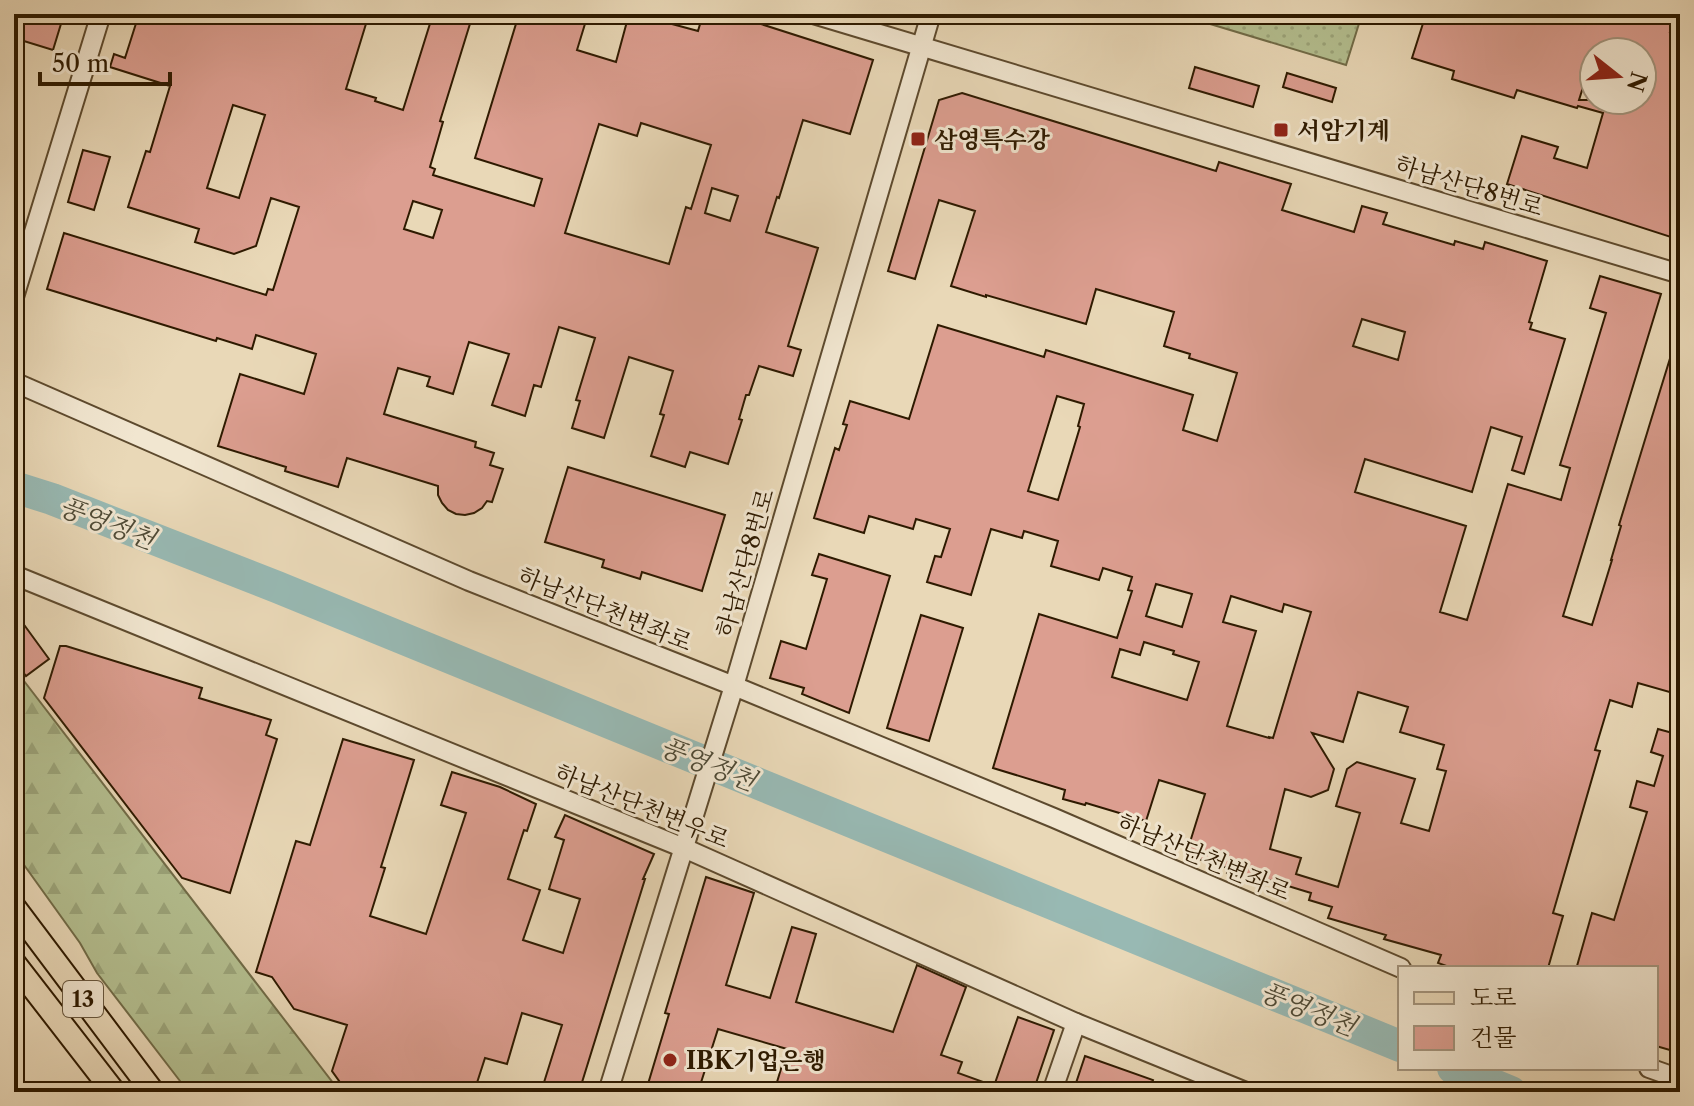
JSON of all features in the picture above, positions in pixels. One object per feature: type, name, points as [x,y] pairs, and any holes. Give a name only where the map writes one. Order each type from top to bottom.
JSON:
[{"type":"main road","name":"13","points":[[14,907],[153,1092]]},
{"type":"main road","name":"13","points":[[14,963],[114,1092]]},
{"type":"street","points":[[14,297],[101,14]]},
{"type":"street","points":[[813,14],[922,46]]},
{"type":"street","name":"하남산단8번로","points":[[608,1092],[732,693],[931,14]]},
{"type":"street","name":"하남산단8번로","points":[[922,46],[1680,274]]},
{"type":"street","name":"하남산단천변좌로","points":[[14,382],[732,693],[1054,818],[1398,967]]},
{"type":"street","name":"하남산단천변우로","points":[[14,575],[686,842],[1076,1023],[1246,1092]]},
{"type":"street","points":[[1052,1092],[1076,1023]]},
{"type":"street","points":[[1655,1070],[1680,1079]]},
{"type":"green space","points":[[1177,14],[1362,14],[1346,65]]},
{"type":"green space","points":[[14,668],[340,1092],[188,1092],[97,973],[80,943],[14,851]]},
{"type":"building","points":[[14,14],[64,14],[53,50],[14,38]]},
{"type":"building","points":[[139,14],[369,14],[346,89],[403,110],[433,14],[473,14],[440,121],[443,122],[430,167],[435,169],[433,175],[534,206],[542,179],[475,158],[519,14],[588,14],[577,50],[616,62],[629,14],[675,14],[672,24],[698,31],[703,14],[719,14],[738,20],[739,17],[873,60],[850,134],[803,120],[766,232],[818,248],[788,346],[801,350],[793,376],[759,366],[749,395],[746,395],[739,419],[742,420],[728,464],[690,452],[685,467],[651,456],[673,371],[629,357],[604,438],[572,428],[580,401],[576,400],[595,338],[559,327],[541,387],[534,385],[525,416],[492,405],[509,354],[469,342],[453,394],[427,386],[430,377],[398,368],[384,414],[476,442],[475,447],[494,453],[490,465],[503,469],[492,502],[487,501],[482,508],[465,515],[448,510],[438,495],[438,486],[347,458],[338,487],[218,446],[240,374],[304,394],[316,354],[256,335],[252,349],[217,338],[216,341],[47,289],[64,233],[266,295],[268,289],[273,290],[299,207],[271,198],[256,246],[234,254],[195,242],[199,229],[128,207],[146,151],[150,152],[170,86],[110,67],[114,54],[125,58]],"holes":[[[233,105],[265,115],[239,198],[207,188]],[[641,123],[711,145],[691,209],[686,207],[669,264],[565,233],[599,124],[637,136]],[[712,188],[738,196],[730,221],[705,213]],[[413,201],[442,210],[433,238],[404,229]]]},
{"type":"building","points":[[1426,14],[1675,14],[1670,32],[1680,33],[1680,240],[1507,184],[1522,136],[1558,147],[1554,158],[1587,168],[1602,116],[1658,116],[1658,36],[1578,36],[1577,108],[1517,90],[1514,98],[1452,79],[1454,71],[1412,58]]},
{"type":"building","points":[[1195,67],[1259,86],[1253,107],[1189,88]]},
{"type":"building","points":[[1287,73],[1336,88],[1332,102],[1283,87]]},
{"type":"building","points":[[962,93],[1216,171],[1219,162],[1291,184],[1282,210],[1354,232],[1362,206],[1387,213],[1383,224],[1454,245],[1455,241],[1483,249],[1485,242],[1547,261],[1529,322],[1532,323],[1530,329],[1565,339],[1524,474],[1512,470],[1522,437],[1491,427],[1472,492],[1365,459],[1355,492],[1466,526],[1440,612],[1467,620],[1508,484],[1561,500],[1570,468],[1560,465],[1606,313],[1590,308],[1600,276],[1661,294],[1563,616],[1592,625],[1651,420],[1676,339],[1680,339],[1680,695],[1638,683],[1632,707],[1610,700],[1595,750],[1600,751],[1553,913],[1563,916],[1549,966],[1446,966],[1438,963],[1441,955],[1384,939],[1386,935],[1328,918],[1332,907],[1309,900],[1311,893],[1262,878],[1261,882],[1227,873],[1228,868],[1186,855],[1205,794],[1159,780],[1146,821],[1063,799],[1065,790],[993,768],[1039,614],[1117,638],[1132,591],[1128,590],[1132,577],[1103,568],[1099,580],[1051,566],[1058,541],[1024,531],[1022,538],[991,529],[971,595],[927,582],[935,556],[941,557],[950,529],[916,519],[913,529],[869,516],[864,533],[814,518],[835,448],[839,450],[847,425],[843,424],[850,401],[909,419],[938,325],[1044,357],[1046,350],[1193,395],[1183,430],[1217,441],[1237,373],[1189,358],[1190,354],[1164,346],[1174,312],[1096,289],[1086,324],[951,286],[975,211],[939,200],[915,279],[888,271],[939,100]],"holes":[[[1362,319],[1405,332],[1398,360],[1353,346]],[[1057,396],[1084,404],[1058,500],[1028,491]],[[1156,584],[1192,594],[1182,627],[1146,616]],[[1231,596],[1282,612],[1284,604],[1311,612],[1273,738],[1227,726],[1256,631],[1223,622]],[[1144,642],[1199,662],[1187,700],[1112,677],[1120,649],[1140,655]],[[1358,692],[1408,707],[1400,732],[1444,745],[1437,769],[1446,771],[1429,831],[1401,823],[1415,779],[1357,762],[1347,769],[1336,806],[1360,813],[1338,887],[1296,874],[1301,858],[1270,849],[1285,789],[1311,797],[1328,790],[1334,769],[1312,733],[1343,742]]]},
{"type":"building","points":[[83,150],[110,157],[94,210],[68,202]]},
{"type":"building","points":[[568,467],[725,515],[702,591],[642,572],[640,579],[602,567],[604,560],[545,542]]},
{"type":"building","points":[[819,554],[890,576],[849,713],[802,694],[804,688],[770,678],[781,641],[806,649],[827,579],[812,575]]},
{"type":"building","points":[[14,611],[49,659],[26,676],[14,660]]},
{"type":"building","points":[[921,615],[963,628],[929,741],[887,728]]},
{"type":"building","points":[[60,646],[202,688],[199,698],[271,720],[266,735],[277,739],[230,893],[182,878],[44,698]]},
{"type":"building","points":[[1658,729],[1680,735],[1680,1053],[1658,1047],[1658,966],[1577,966],[1592,913],[1614,920],[1647,812],[1630,807],[1637,781],[1654,786],[1663,756],[1651,752]]},
{"type":"building","points":[[343,739],[414,760],[381,867],[385,868],[370,916],[426,934],[466,813],[441,805],[452,772],[500,787],[536,804],[508,879],[540,890],[523,940],[563,953],[580,899],[549,889],[564,840],[555,837],[565,815],[654,854],[643,879],[579,1092],[541,1092],[562,1025],[522,1013],[507,1064],[485,1058],[474,1092],[347,1092],[332,1071],[347,1025],[294,1009],[272,977],[256,972],[296,841],[310,845]]},
{"type":"building","points":[[706,877],[754,893],[726,985],[770,998],[792,927],[816,934],[796,1002],[893,1032],[917,965],[966,987],[941,1055],[962,1062],[958,1073],[994,1086],[1018,1017],[1054,1030],[1033,1092],[774,1092],[787,1049],[718,1029],[698,1092],[651,1092],[648,1084],[669,1014],[665,1013]]},
{"type":"building","points":[[1085,1056],[1153,1080],[1149,1092],[1073,1092]]},
{"type":"waterway","name":"풍영정천","points":[[14,487],[277,587],[1398,1045]]},
{"type":"waterway","name":"풍영정천","points":[[1458,1070],[1511,1092]]},
{"type":"place","name":"서암기계","points":[[1281,130]]},
{"type":"place","name":"삼영특수강","points":[[918,139]]},
{"type":"place","name":"IBK기업은행","points":[[670,1060]]}]
